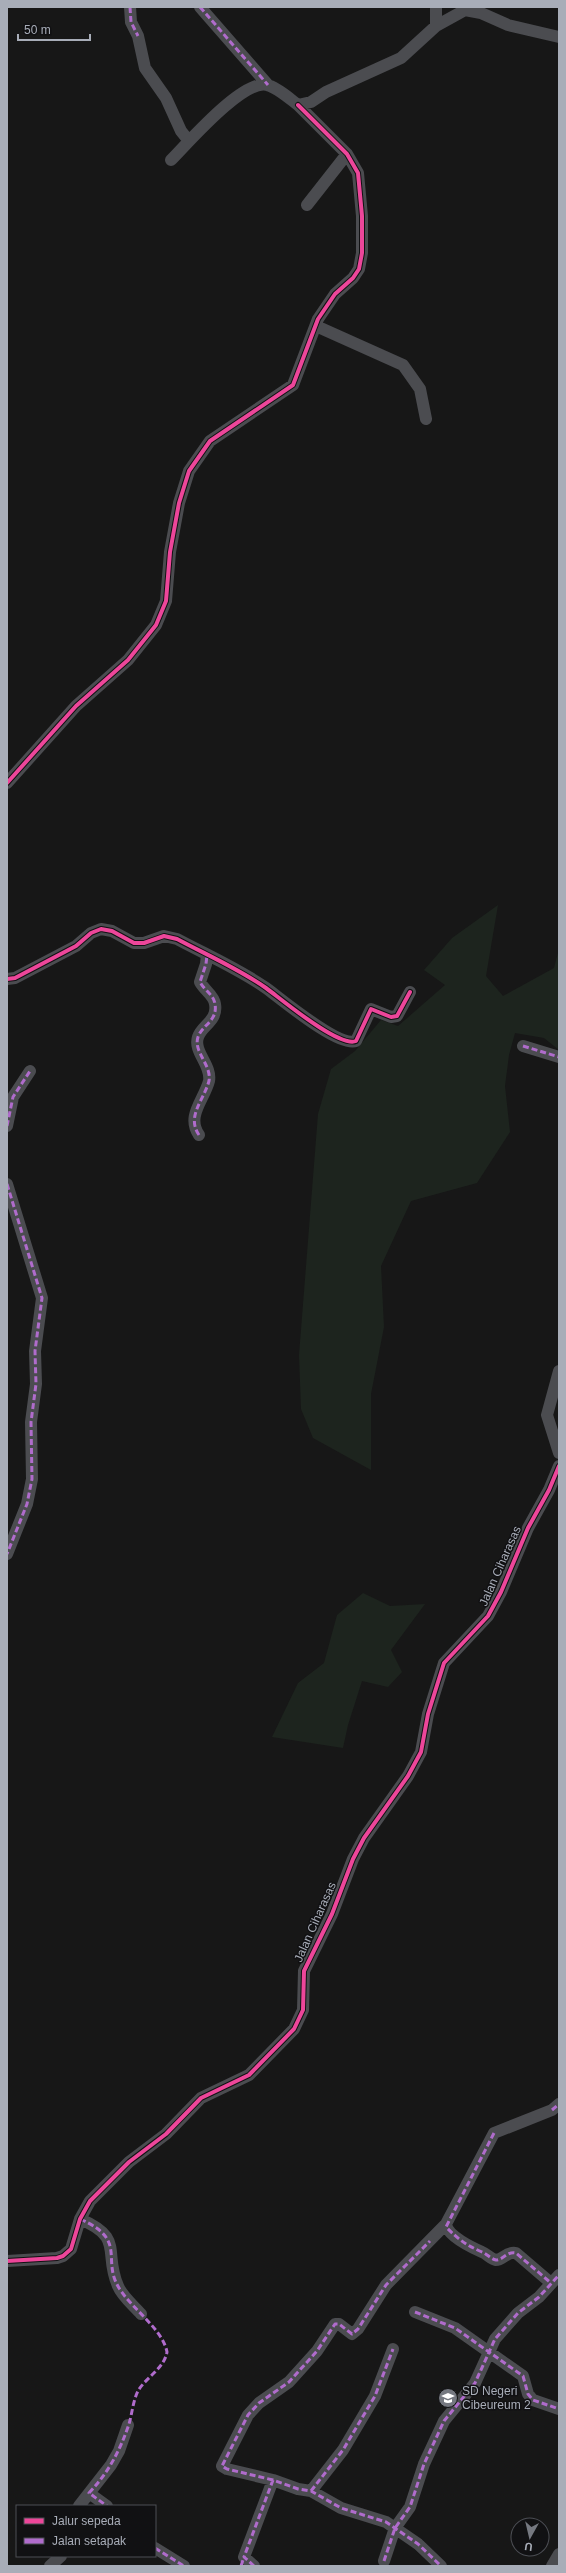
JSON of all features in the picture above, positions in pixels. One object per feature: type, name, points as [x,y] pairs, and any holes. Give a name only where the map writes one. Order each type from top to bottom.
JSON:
[{"type":"street","points":[[130,7],[131,22],[138,36],[145,68],[162,91],[181,131],[189,141]]},
{"type":"street","points":[[7,783],[76,706],[128,660],[156,625],[166,602],[170,552],[179,503],[189,471],[210,441],[293,385],[316,326],[335,294],[353,278],[361,261],[360,182],[358,173],[347,154],[298,105],[268,85],[200,7]]},
{"type":"street","points":[[436,7],[436,26]]},
{"type":"street","points":[[298,105],[311,102],[326,92],[401,58],[436,26],[465,10],[474,10],[508,25],[559,37]]},
{"type":"street","points":[[171,160],[225,106],[252,86],[268,85]]},
{"type":"street","points":[[307,205],[347,154]]},
{"type":"street","points":[[316,326],[403,365],[420,389],[426,419]]},
{"type":"street","points":[[7,979],[18,977],[76,946],[91,934],[101,929],[112,931],[134,943],[170,937],[207,955],[266,988],[303,1018],[346,1040],[354,1042],[358,1038],[371,1009],[396,1017],[410,992]]},
{"type":"street","points":[[199,1135],[195,1128],[194,1118],[209,1076],[208,1068],[198,1046],[198,1038],[203,1028],[210,1023],[216,1006],[214,999],[200,982],[206,964],[207,955]]},
{"type":"street","points":[[523,1046],[559,1057]]},
{"type":"street","points":[[7,1126],[13,1096],[30,1071]]},
{"type":"street","points":[[7,1184],[42,1298],[35,1351],[36,1384],[31,1422],[32,1479],[27,1504],[7,1554]]},
{"type":"street","points":[[559,1371],[547,1415],[559,1453]]},
{"type":"street","name":"Jalan Ciharasas","points":[[7,2262],[63,2256],[71,2249],[80,2219],[90,2201],[98,2192],[137,2154],[170,2130],[201,2098],[249,2076],[294,2029],[303,2010],[304,1971],[332,1914],[352,1859],[364,1838],[408,1776],[421,1752],[428,1714],[444,1663],[488,1616],[501,1592],[528,1528],[559,1466]]},
{"type":"street","points":[[441,2566],[418,2544],[395,2528],[376,2518],[334,2505],[311,2491],[289,2486],[273,2480],[227,2470],[222,2466],[248,2415],[262,2401],[289,2382],[316,2351],[335,2324],[339,2324],[352,2334],[358,2329],[390,2280],[446,2224],[494,2133],[552,2110],[559,2104]]},
{"type":"street","points":[[80,2219],[90,2223],[109,2239],[118,2285],[141,2314]]},
{"type":"street","points":[[384,2561],[395,2528],[410,2507],[424,2464],[444,2421],[475,2384],[488,2351],[495,2339],[518,2313],[539,2297],[556,2279],[516,2253],[509,2253],[494,2259],[483,2252],[472,2249],[452,2233],[446,2224]]},
{"type":"street","points":[[415,2312],[442,2321],[488,2351],[523,2376],[528,2394],[533,2400],[559,2409]]},
{"type":"street","points":[[311,2491],[343,2450],[375,2396],[393,2349]]},
{"type":"street","points":[[80,2505],[104,2475],[119,2451],[128,2425]]},
{"type":"street","points":[[254,2566],[242,2561],[273,2480]]},
{"type":"street","points":[[89,2493],[106,2505]]},
{"type":"street","points":[[156,2549],[184,2566]]},
{"type":"street","points":[[552,2566],[559,2554]]},
{"type":"street","points":[[50,2566],[59,2557]]},
{"type":"shaded area","points":[[498,905],[486,976],[503,996],[554,968],[559,949],[559,1050],[544,1038],[515,1033],[509,1055],[505,1086],[510,1132],[477,1183],[411,1201],[381,1266],[384,1327],[371,1394],[371,1470],[313,1438],[301,1409],[299,1355],[318,1114],[331,1069],[355,1051],[381,1020],[398,1026],[445,985],[424,970],[452,938]]},
{"type":"shaded area","points":[[363,1593],[390,1606],[425,1604],[391,1650],[402,1672],[388,1687],[362,1681],[348,1725],[343,1748],[272,1737],[298,1683],[324,1663],[337,1615]]},
{"type":"marked path","points":[[130,7],[131,22],[138,36]]},
{"type":"marked path","points":[[200,7],[268,85]]},
{"type":"marked path","points":[[199,1135],[195,1128],[194,1121],[197,1108],[207,1088],[209,1075],[197,1043],[200,1033],[212,1019],[215,1010],[213,998],[200,982],[206,964],[207,955]]},
{"type":"marked path","points":[[523,1046],[559,1057]]},
{"type":"marked path","points":[[7,1126],[13,1097],[30,1071]]},
{"type":"marked path","points":[[7,1184],[42,1298],[35,1351],[36,1384],[31,1422],[32,1479],[27,1504],[7,1554]]},
{"type":"marked path","points":[[552,2110],[559,2104]]},
{"type":"marked path","points":[[494,2133],[446,2227],[463,2242],[496,2260],[510,2253],[516,2253],[551,2283]]},
{"type":"marked path","points":[[80,2219],[95,2227],[104,2235],[109,2243],[112,2270],[115,2280],[126,2298],[160,2336],[167,2352],[159,2368],[138,2391],[122,2443],[108,2469],[89,2493],[106,2505]]},
{"type":"marked path","points":[[273,2480],[227,2469],[222,2466],[248,2415],[259,2403],[289,2382],[317,2351],[335,2324],[339,2324],[352,2334],[358,2329],[386,2285],[430,2241]]},
{"type":"marked path","points":[[384,2561],[395,2528],[410,2507],[424,2464],[444,2421],[475,2383],[495,2339],[518,2313],[539,2297],[559,2275]]},
{"type":"marked path","points":[[415,2312],[455,2328],[523,2376],[528,2394],[533,2400],[559,2409]]},
{"type":"marked path","points":[[311,2491],[343,2450],[375,2396],[393,2349]]},
{"type":"marked path","points":[[254,2566],[244,2557],[273,2480],[298,2489],[311,2491],[341,2508],[386,2522],[418,2544],[441,2566]]},
{"type":"marked path","points":[[156,2549],[184,2566]]},
{"type":"marked path","points":[[241,2566],[244,2557]]},
{"type":"cycle path","points":[[7,783],[76,706],[128,660],[156,625],[166,601],[170,552],[179,503],[189,471],[210,441],[293,385],[318,319],[335,294],[353,278],[359,269],[362,253],[362,216],[358,173],[347,154],[298,105]]},
{"type":"cycle path","points":[[7,979],[15,978],[76,946],[91,933],[101,929],[112,931],[134,943],[144,943],[164,936],[177,939],[245,975],[266,988],[324,1030],[348,1041],[356,1041],[371,1009],[391,1017],[397,1016],[410,992]]},
{"type":"cycle path","points":[[7,2261],[57,2258],[63,2256],[71,2249],[80,2219],[90,2201],[129,2162],[166,2134],[201,2098],[249,2075],[294,2029],[303,2010],[304,1971],[332,1914],[353,1859],[364,1838],[408,1776],[421,1752],[428,1714],[444,1663],[488,1616],[501,1592],[528,1528],[549,1490],[559,1466]]},
{"type":"place","name":"SD Negeri Cibeureum 2","points":[[448,2398]]}]
